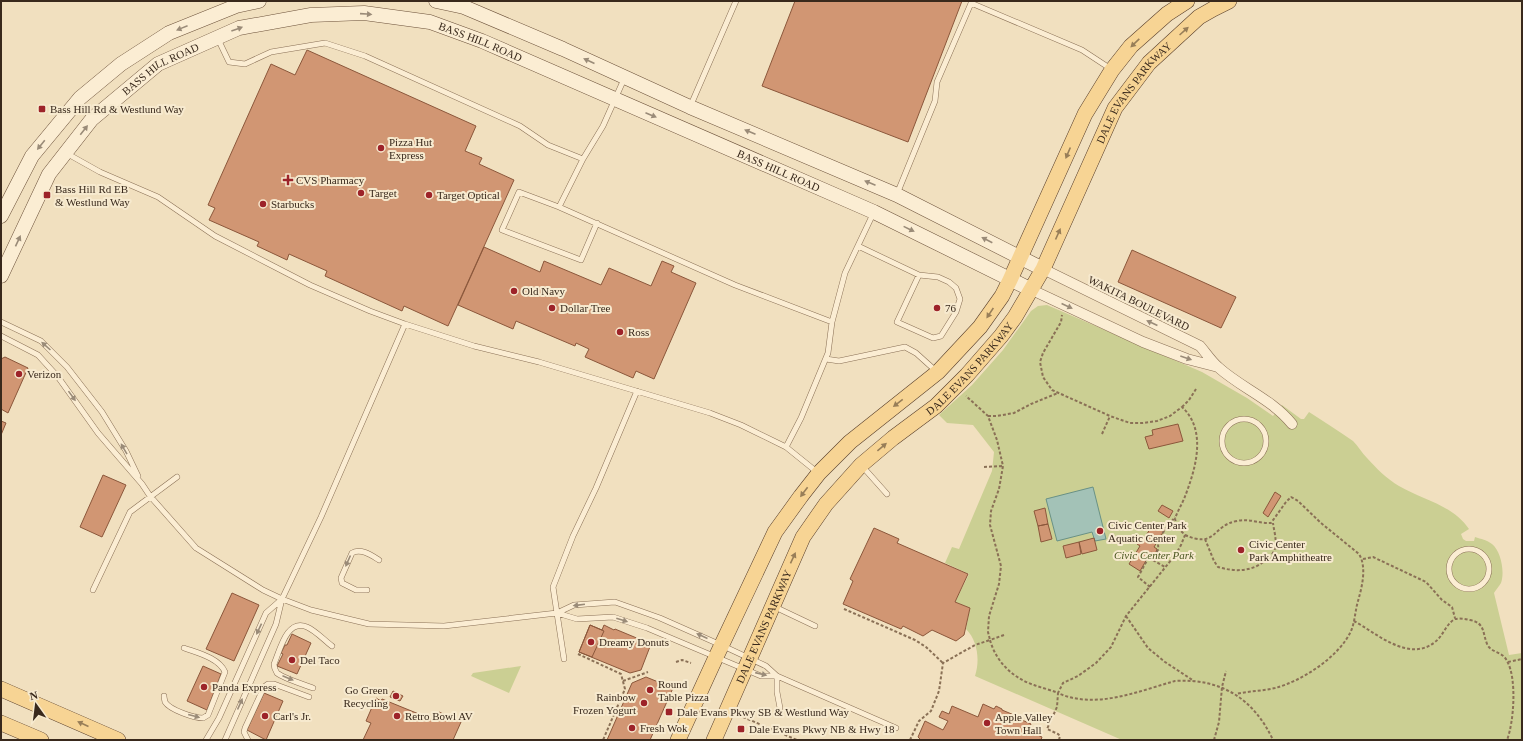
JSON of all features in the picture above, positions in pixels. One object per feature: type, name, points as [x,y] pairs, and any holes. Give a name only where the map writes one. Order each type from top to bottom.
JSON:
[{"type":"main road","points":[[1,216],[32,156],[80,98],[122,64],[169,33],[236,6],[259,1]]},
{"type":"main road","points":[[436,1],[464,8],[625,77],[690,107],[897,195],[1042,269]]},
{"type":"main road","name":"DALE EVANS PARKWAY","points":[[678,740],[775,532],[819,472],[850,442],[938,372],[980,327],[1002,296],[1021,258],[1085,114],[1112,70],[1131,46],[1146,32],[1166,14],[1187,1]]},
{"type":"main road","name":"DALE EVANS PARKWAY","points":[[714,740],[802,537],[826,504],[861,465],[893,438],[936,406],[967,375],[1015,317],[1032,290],[1115,108],[1155,58],[1200,18],[1212,9],[1229,1]]},
{"type":"main road","name":"BASS HILL ROAD","points":[[1,276],[49,174],[92,119],[158,64],[239,28],[311,15],[364,13],[430,22],[482,42],[874,212],[944,245],[1032,290]]},
{"type":"main road","points":[[1,689],[118,740]]},
{"type":"main road","points":[[1,723],[41,740]]},
{"type":"street","name":"WAKITA BOULEVARD","points":[[1042,269],[1200,346],[1218,367],[1267,401],[1285,415],[1292,424]]},
{"type":"street","name":"WAKITA BOULEVARD","points":[[1032,290],[1143,342],[1188,359],[1218,367]]},
{"type":"lane","points":[[690,107],[736,1]]},
{"type":"lane","points":[[897,195],[935,101],[937,82],[972,2],[1082,50],[1112,70]]},
{"type":"lane","points":[[217,38],[229,62],[245,64],[271,52],[325,43],[365,56],[520,126],[548,146],[583,159]]},
{"type":"lane","points":[[560,207],[583,159],[603,126],[625,77]]},
{"type":"lane","points":[[65,153],[100,172],[158,197],[215,236],[310,285],[352,303],[405,324],[474,346],[539,362],[710,413],[741,425],[786,447],[819,472]]},
{"type":"lane","points":[[597,223],[581,260],[502,230],[519,192],[560,207],[597,223],[736,285],[832,322]]},
{"type":"lane","points":[[786,447],[801,418],[826,359],[832,322],[845,274],[874,212]]},
{"type":"lane","points":[[858,246],[919,275],[938,276],[956,288],[960,299],[956,312],[941,336],[933,338],[897,322],[919,275]]},
{"type":"lane","points":[[1,322],[41,341],[67,367],[102,412],[126,451],[142,484]]},
{"type":"lane","points":[[225,740],[276,624],[282,599],[321,517],[405,324]]},
{"type":"lane","points":[[1,336],[38,355],[58,377],[98,433],[142,484],[150,496],[196,548],[263,590],[282,599],[310,610],[369,624],[444,626],[557,613],[574,605],[615,602],[660,618],[719,651],[748,664],[766,666],[777,676],[896,728]]},
{"type":"lane","points":[[826,359],[840,361],[906,347],[938,372]]},
{"type":"lane","points":[[564,659],[553,587],[573,536],[596,488],[637,392]]},
{"type":"lane","points":[[1248,418],[1261,426],[1265,432],[1265,448],[1256,460],[1241,463],[1233,461],[1227,456],[1221,443],[1224,430],[1229,424],[1234,420],[1248,418]]},
{"type":"lane","points":[[861,465],[887,494]]},
{"type":"lane","points":[[93,590],[130,512],[177,477]]},
{"type":"lane","points":[[1463,550],[1476,550],[1482,553],[1486,558],[1489,571],[1483,582],[1478,586],[1465,588],[1454,582],[1448,570],[1449,563],[1457,552],[1463,550]]},
{"type":"lane","points":[[367,590],[356,590],[342,583],[341,578],[352,552],[363,551],[379,560]]},
{"type":"lane","points":[[206,740],[219,718],[266,613],[282,599]]},
{"type":"lane","points":[[772,606],[815,626]]},
{"type":"lane","points":[[557,613],[577,619],[613,617],[719,651],[748,664],[761,676],[777,676]]},
{"type":"lane","points":[[313,688],[282,676],[274,668],[274,664],[288,632],[292,628],[299,626],[306,627],[332,646]]},
{"type":"lane","points":[[164,696],[165,702],[169,706],[184,713],[197,718],[203,718],[208,715],[225,672],[222,665],[184,648]]},
{"type":"lane","points":[[777,676],[777,692],[780,708]]},
{"type":"lane","points":[[248,740],[244,732],[245,728],[264,687],[268,684],[274,684],[309,697]]},
{"type":"path","points":[[1062,314],[1063,319],[1043,353],[1040,362],[1041,373],[1045,382],[1052,390],[1110,416],[1130,422],[1148,423],[1162,419],[1182,407],[1189,400],[1196,389]]},
{"type":"path","points":[[988,416],[1014,413],[1058,393]]},
{"type":"path","points":[[966,396],[988,416],[998,440],[1003,466],[999,489],[991,511],[990,525],[1001,566],[999,584],[989,616],[988,632],[994,650],[1002,664],[1010,672],[1032,684],[1058,693],[1080,698],[1099,699],[1120,696],[1175,681],[1194,682],[1222,687],[1236,694],[1250,706],[1262,719],[1273,740]]},
{"type":"path","points":[[1153,557],[1159,549],[1158,543],[1160,539],[1175,517],[1191,478],[1197,438],[1192,420],[1182,407]]},
{"type":"path","points":[[1102,434],[1110,416]]},
{"type":"path","points":[[984,467],[1003,466]]},
{"type":"path","points":[[1205,539],[1214,562],[1218,567],[1239,571],[1251,569],[1262,564],[1275,550],[1276,544],[1273,522],[1291,497],[1302,504],[1330,532],[1359,554],[1362,559],[1362,585],[1354,621],[1350,632],[1337,649],[1322,665],[1293,682],[1274,688],[1236,694]]},
{"type":"path","points":[[1175,517],[1178,528],[1185,535],[1200,540],[1210,538],[1226,525],[1237,521],[1251,520],[1268,523],[1273,522]]},
{"type":"path","points":[[1059,740],[1060,736],[1058,734],[1047,729],[1058,707],[1058,693],[1062,683],[1078,676],[1096,663],[1111,647],[1126,616],[1182,545],[1185,535]]},
{"type":"path","points":[[1150,587],[1138,577],[1150,555],[1153,557]]},
{"type":"path","points":[[1153,557],[1153,560],[1165,567]]},
{"type":"path","points":[[1362,559],[1373,557],[1428,583],[1439,596],[1452,607],[1454,616],[1457,618]]},
{"type":"path","points":[[844,609],[915,640],[926,647],[943,662]]},
{"type":"path","points":[[1126,616],[1148,648],[1194,682]]},
{"type":"path","points":[[1354,621],[1396,646],[1404,648],[1416,648],[1435,642],[1452,620],[1457,618],[1478,622],[1489,647],[1504,656],[1508,662],[1513,699],[1512,719],[1507,740]]},
{"type":"path","points":[[943,662],[975,645],[1004,635]]},
{"type":"path","points":[[578,654],[621,674],[625,689],[603,740]]},
{"type":"path","points":[[1508,662],[1522,659]]},
{"type":"path","points":[[676,662],[682,660],[691,663]]},
{"type":"path","points":[[910,740],[919,721],[931,710],[939,690],[943,662]]},
{"type":"path","points":[[623,681],[648,672]]},
{"type":"path","points":[[1214,740],[1219,722],[1222,687],[1226,672]]},
{"type":"path","points":[[743,717],[797,740]]},
{"type":"green space","name":"Civic Center Park","points":[[1047,305],[1202,372],[1247,398],[1273,416],[1282,405],[1301,419],[1304,419],[1309,412],[1353,441],[1374,466],[1386,477],[1408,491],[1455,514],[1469,529],[1461,534],[1463,539],[1466,541],[1474,541],[1475,537],[1492,544],[1500,557],[1503,573],[1501,583],[1494,593],[1509,655],[1522,653],[1522,740],[1122,740],[975,676],[978,658],[977,651],[973,639],[966,629],[970,608],[955,602],[969,574],[945,563],[952,547],[959,549],[992,471],[994,452],[973,425],[947,423],[939,415],[972,385],[1003,350],[1031,311],[1038,306]]},
{"type":"green space","points":[[521,666],[509,693],[471,676],[473,673]]},
{"type":"water","points":[[1093,487],[1106,539],[1095,541],[1092,532],[1057,541],[1046,499]]},
{"type":"building","points":[[795,1],[962,1],[908,142],[762,86]]},
{"type":"building","name":"Target","points":[[307,50],[476,126],[465,151],[482,158],[479,164],[514,180],[448,326],[404,306],[402,311],[325,276],[327,271],[289,254],[287,260],[257,246],[259,242],[209,220],[215,208],[208,205],[271,64],[295,75]]},
{"type":"building","points":[[484,247],[540,272],[544,261],[601,285],[609,268],[651,286],[662,261],[674,266],[671,272],[696,283],[654,379],[636,371],[633,378],[585,357],[589,349],[576,343],[575,346],[516,321],[513,329],[458,305]]},
{"type":"building","points":[[1132,250],[1236,297],[1221,328],[1118,282]]},
{"type":"building","points":[[5,357],[28,368],[8,413],[1,409],[1,359]]},
{"type":"building","points":[[1,421],[6,423],[1,435]]},
{"type":"building","points":[[1178,424],[1183,441],[1149,449],[1145,437],[1153,435],[1152,430]]},
{"type":"building","points":[[103,475],[126,485],[102,537],[80,527]]},
{"type":"building","points":[[1275,492],[1281,496],[1268,517],[1263,513]]},
{"type":"building","points":[[1162,505],[1173,511],[1169,518],[1158,511]]},
{"type":"building","points":[[1045,508],[1048,524],[1038,526],[1034,511]]},
{"type":"building","points":[[1154,523],[1165,529],[1154,547],[1157,549],[1156,552],[1154,554],[1151,552],[1140,571],[1129,564],[1140,546],[1137,544],[1140,539],[1143,540]]},
{"type":"building","points":[[1048,524],[1052,539],[1041,542],[1038,526]]},
{"type":"building","points":[[874,528],[899,539],[897,543],[968,574],[955,602],[970,608],[964,635],[956,641],[932,630],[923,636],[903,626],[901,629],[843,604],[853,581],[850,579]]},
{"type":"building","points":[[1094,538],[1097,550],[1082,554],[1079,542]]},
{"type":"building","points":[[1079,542],[1081,554],[1066,558],[1063,546]]},
{"type":"building","points":[[232,593],[259,605],[234,661],[206,649]]},
{"type":"building","points":[[590,625],[602,630],[604,625],[651,644],[641,670],[630,673],[579,652]]},
{"type":"building","name":"Dreamy Donuts","points":[[590,625],[604,631],[592,657],[579,652]]},
{"type":"building","name":"Del Taco","points":[[292,634],[311,643],[297,674],[277,666],[283,654],[281,653]]},
{"type":"building","name":"Panda Express","points":[[203,666],[221,674],[207,710],[187,701]]},
{"type":"building","points":[[646,677],[673,688],[650,740],[607,740],[632,683]]},
{"type":"building","name":"Go Green Recycling","points":[[393,691],[403,696],[400,701],[390,697]]},
{"type":"building","name":"Carl's Jr.","points":[[264,693],[283,701],[266,740],[247,730]]},
{"type":"building","name":"Retro Bowl AV","points":[[376,698],[381,701],[382,699],[436,721],[439,712],[461,722],[453,740],[363,740],[371,723],[366,721]]},
{"type":"building","name":"Apple Valley Town Hall","points":[[983,704],[994,709],[996,706],[1031,724],[1028,731],[1042,737],[1041,740],[921,740],[918,737],[925,721],[943,730],[948,721],[939,717],[942,711],[949,714],[952,706],[978,717]]},
{"type":"place","name":"Bass Hill Rd & Westlund Way","points":[[42,109]]},
{"type":"place","name":"Pizza Hut Express","points":[[381,148]]},
{"type":"place","name":"CVS Pharmacy","points":[[288,180]]},
{"type":"place","name":"Target","points":[[361,193]]},
{"type":"place","name":"Bass Hill Rd EB & Westlund Way","points":[[47,195]]},
{"type":"place","name":"Target Optical","points":[[429,195]]},
{"type":"place","name":"Starbucks","points":[[263,204]]},
{"type":"place","name":"Old Navy","points":[[514,291]]},
{"type":"place","name":"Dollar Tree","points":[[552,308]]},
{"type":"place","name":"76","points":[[937,308]]},
{"type":"place","name":"Ross","points":[[620,332]]},
{"type":"place","name":"Verizon","points":[[19,374]]},
{"type":"place","name":"Civic Center Park Aquatic Center","points":[[1100,531]]},
{"type":"place","name":"Civic Center Park Amphitheatre","points":[[1241,550]]},
{"type":"place","name":"Dreamy Donuts","points":[[591,642]]},
{"type":"place","name":"Del Taco","points":[[292,660]]},
{"type":"place","name":"Panda Express","points":[[204,687]]},
{"type":"place","name":"Round Table Pizza","points":[[650,690]]},
{"type":"place","name":"Go Green Recycling","points":[[396,696]]},
{"type":"place","name":"Rainbow Frozen Yogurt","points":[[644,703]]},
{"type":"place","name":"Dale Evans Pkwy SB & Westlund Way","points":[[669,712]]},
{"type":"place","name":"Carl's Jr.","points":[[265,716]]},
{"type":"place","name":"Retro Bowl AV","points":[[397,716]]},
{"type":"place","name":"Apple Valley Town Hall","points":[[987,723]]},
{"type":"place","name":"Fresh Wok","points":[[632,728]]},
{"type":"place","name":"Dale Evans Pkwy NB & Hwy 18","points":[[741,729]]}]
